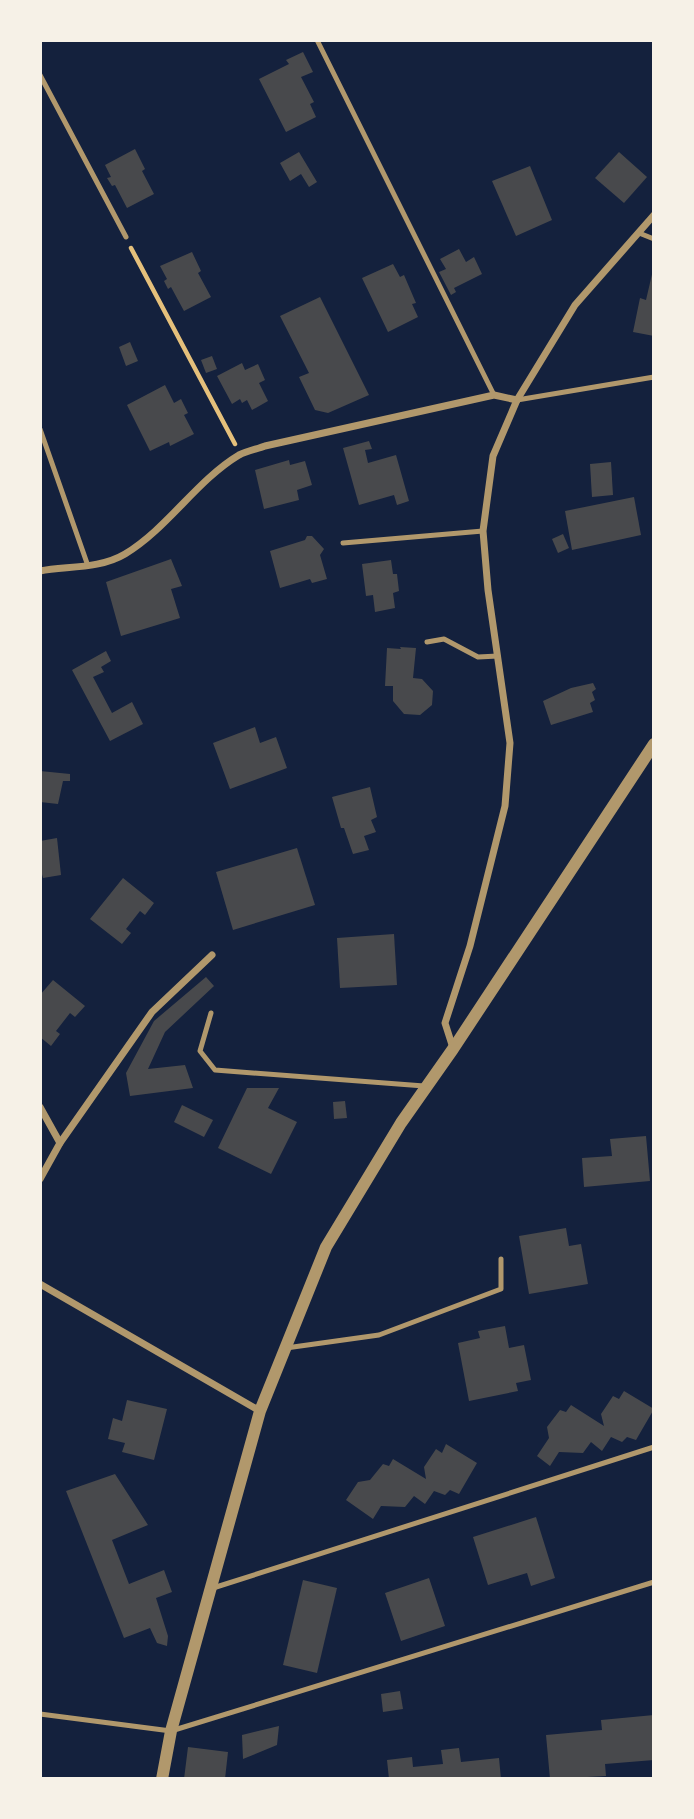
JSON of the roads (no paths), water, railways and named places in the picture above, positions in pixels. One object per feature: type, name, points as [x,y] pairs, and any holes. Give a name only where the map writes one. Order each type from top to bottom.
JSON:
[{"type":"street","points":[[453,1049],[445,1023],[470,946],[505,806],[510,743],[483,531],[493,456],[517,400],[575,305],[654,215]]},
{"type":"street","points":[[40,571],[88,566],[122,556],[150,535],[240,454],[265,446],[494,395],[517,400]]},
{"type":"street","points":[[162,1779],[171,1731],[260,1411],[326,1247],[426,1086],[652,751]]},
{"type":"street","points":[[40,1178],[60,1143],[152,1012],[212,956]]},
{"type":"street","points":[[40,1107],[60,1143]]},
{"type":"street","points":[[40,1284],[260,1411]]},
{"type":"lane","points":[[317,40],[494,395]]},
{"type":"lane","points":[[40,75],[126,237]]},
{"type":"lane","points":[[639,233],[654,239]]},
{"type":"lane","points":[[517,400],[654,377]]},
{"type":"lane","points":[[40,429],[88,566]]},
{"type":"lane","points":[[343,543],[483,531]]},
{"type":"lane","points":[[427,642],[444,639],[478,657],[498,656]]},
{"type":"lane","points":[[211,1013],[200,1051],[215,1070],[426,1086]]},
{"type":"lane","points":[[286,1348],[379,1335],[501,1289],[501,1259]]},
{"type":"lane","points":[[210,1589],[654,1447]]},
{"type":"lane","points":[[40,1714],[171,1731],[654,1582]]}]
